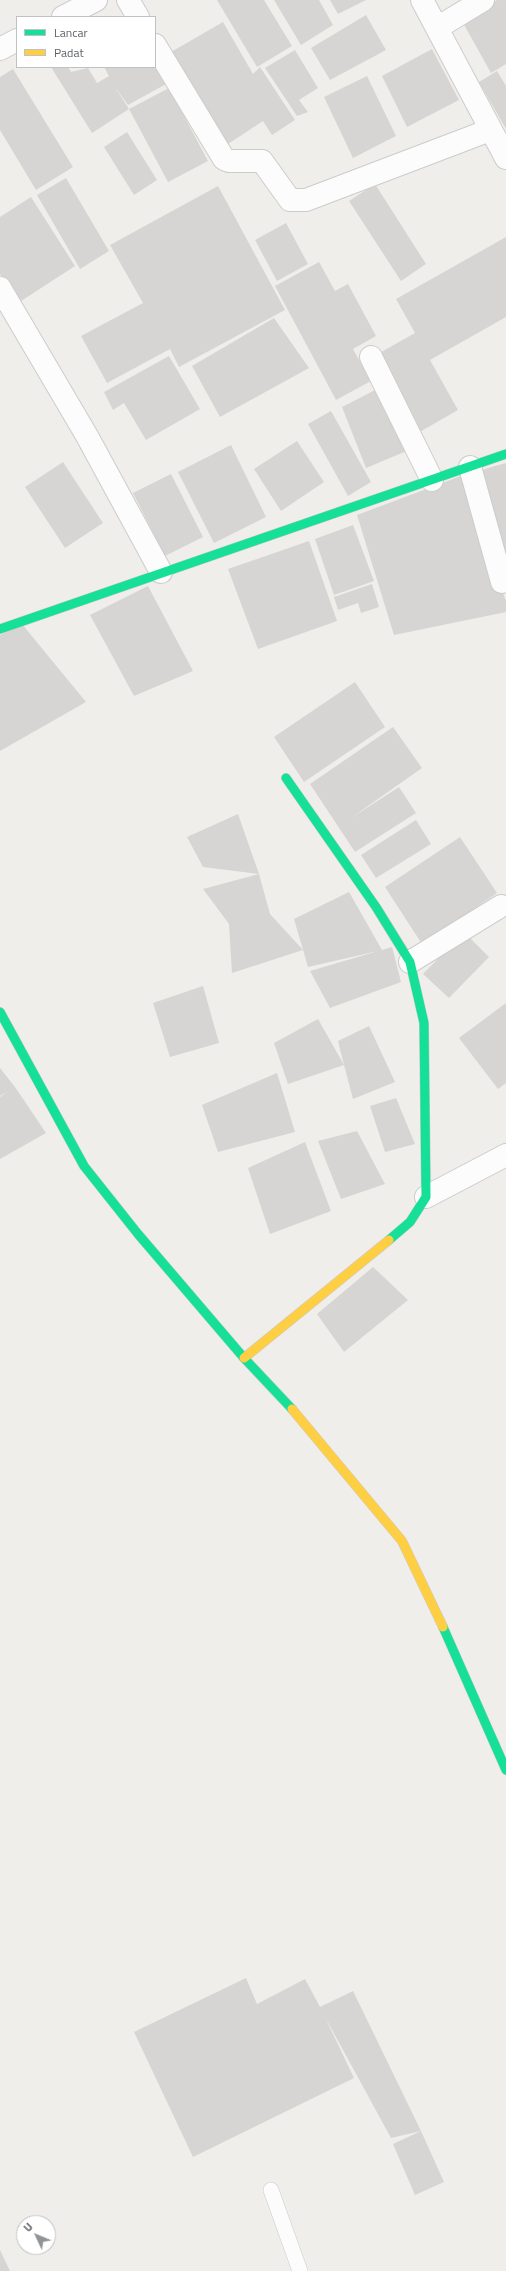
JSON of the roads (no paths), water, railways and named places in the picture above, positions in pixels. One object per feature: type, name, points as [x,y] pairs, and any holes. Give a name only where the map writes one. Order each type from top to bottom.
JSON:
[{"type":"street","points":[[65,16],[96,0]]},
{"type":"street","points":[[128,0],[137,16]]},
{"type":"street","points":[[422,0],[506,158]]},
{"type":"street","points":[[437,28],[483,0]]},
{"type":"street","points":[[0,49],[16,41]]},
{"type":"street","points":[[156,47],[224,159],[229,161],[262,162],[290,200],[306,200],[490,130]]},
{"type":"street","points":[[0,288],[87,436],[161,572]]},
{"type":"street","points":[[371,357],[432,480]]},
{"type":"street","points":[[0,629],[161,572],[506,454]]},
{"type":"street","points":[[470,467],[502,582]]},
{"type":"street","points":[[286,778],[376,907],[410,962],[424,1024],[426,1197]]},
{"type":"street","points":[[410,962],[500,906]]},
{"type":"street","points":[[0,1012],[84,1166],[138,1234],[244,1358],[304,1422],[402,1541],[426,1588],[506,1770]]},
{"type":"street","points":[[244,1358],[410,1222],[426,1197],[506,1155]]},
{"type":"lane","points":[[271,2190],[300,2271]]}]
